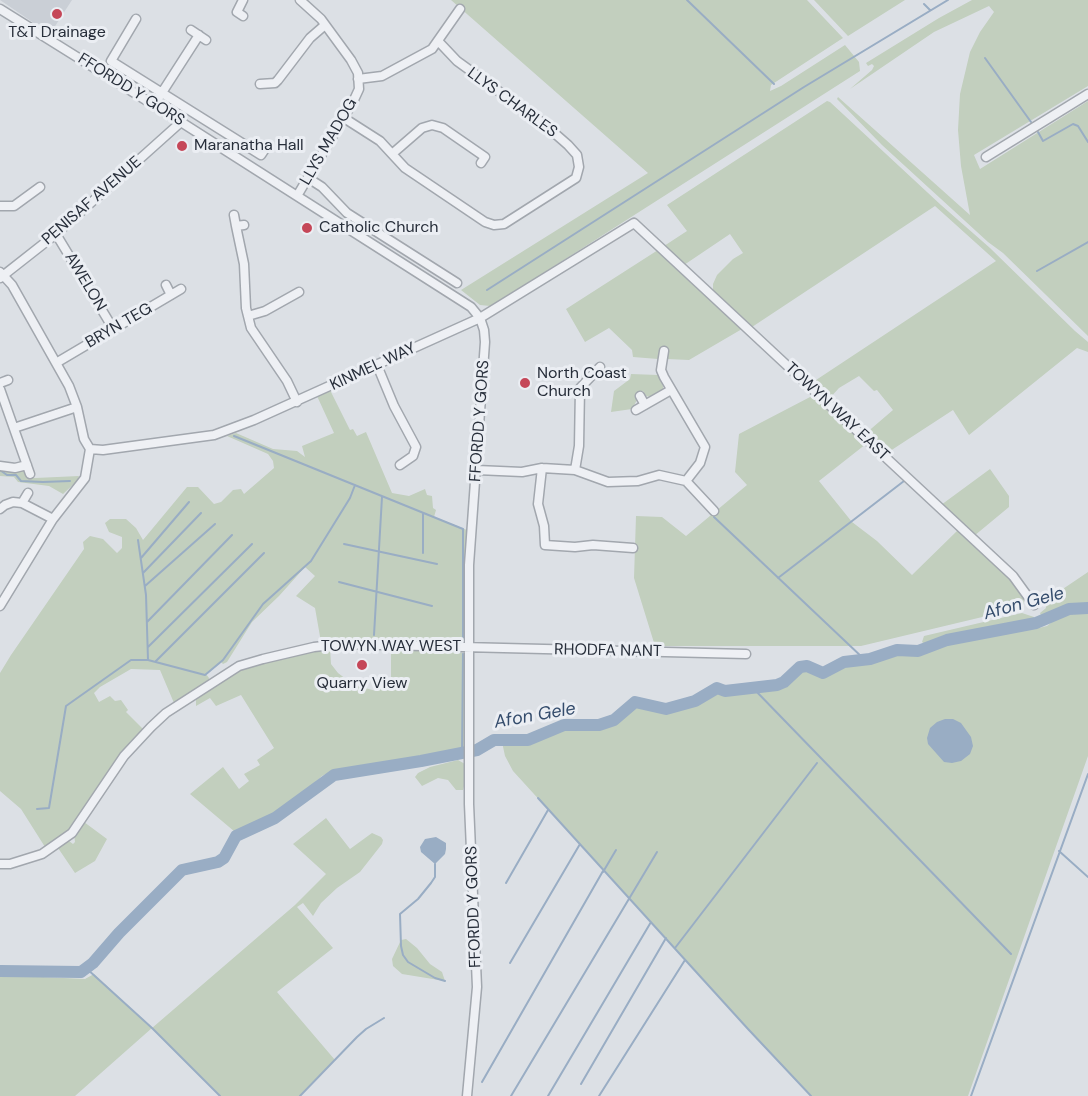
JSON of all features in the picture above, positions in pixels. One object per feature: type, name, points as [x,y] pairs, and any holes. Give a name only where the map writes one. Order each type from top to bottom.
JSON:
[{"type":"street","points":[[243,0],[237,12],[243,16]]},
{"type":"street","name":"LLYS MADOG","points":[[297,196],[359,89],[358,73],[351,60],[325,25],[300,0]]},
{"type":"street","name":"FFORDD Y GORS","points":[[0,9],[471,307],[480,318],[485,342],[469,565],[470,804],[477,987],[467,1096]]},
{"type":"street","points":[[358,79],[382,76],[432,49],[460,9]]},
{"type":"street","points":[[136,19],[111,61],[261,155],[265,149]]},
{"type":"street","points":[[260,84],[280,83],[310,38],[325,25]]},
{"type":"street","points":[[154,105],[199,35]]},
{"type":"street","name":"LLYS CHARLES","points":[[439,42],[457,62],[544,124],[568,145],[577,155],[579,167]]},
{"type":"street","points":[[986,157],[1088,94]]},
{"type":"street","points":[[344,118],[380,141],[405,168],[485,222],[494,225],[504,224],[576,178],[579,167],[591,168]]},
{"type":"street","name":"PENISAF AVENUE","points":[[1,276],[56,234],[181,122]]},
{"type":"street","points":[[392,154],[422,128],[432,124],[443,128],[485,157],[481,163]]},
{"type":"street","points":[[308,178],[322,187],[347,213],[457,283]]},
{"type":"street","points":[[0,206],[14,206],[40,187]]},
{"type":"street","points":[[234,215],[240,225],[246,308],[252,328],[287,381],[297,402]]},
{"type":"street","name":"KINMEL WAY","points":[[90,449],[104,450],[214,435],[297,402],[480,318],[634,223]]},
{"type":"street","name":"TOWYN WAY EAST","points":[[634,223],[1013,576],[1034,605]]},
{"type":"street","name":"AWELON","points":[[56,234],[114,330]]},
{"type":"street","points":[[0,606],[53,519],[85,478],[90,449],[84,439],[77,407],[69,386],[12,285],[1,276]]},
{"type":"street","points":[[166,285],[171,295]]},
{"type":"street","name":"BRYN TEG","points":[[56,363],[181,289]]},
{"type":"street","points":[[248,316],[265,311],[293,291]]},
{"type":"street","points":[[664,351],[661,370],[705,447],[700,463],[686,481]]},
{"type":"street","points":[[377,365],[394,406],[416,447],[413,456],[400,465]]},
{"type":"street","points":[[575,470],[579,446],[580,388],[594,378],[600,367]]},
{"type":"street","points":[[0,389],[30,474]]},
{"type":"street","points":[[636,410],[671,390]]},
{"type":"street","points":[[640,396],[645,405]]},
{"type":"street","points":[[14,428],[77,407]]},
{"type":"street","points":[[0,466],[15,468],[27,465]]},
{"type":"street","points":[[477,470],[522,471],[542,468],[575,470],[608,482],[638,481],[659,475],[686,481],[714,511]]},
{"type":"street","points":[[542,468],[538,504],[544,525],[544,545]]},
{"type":"street","points":[[22,503],[28,493]]},
{"type":"street","points":[[0,509],[5,504],[22,503],[53,519]]},
{"type":"street","points":[[533,544],[574,547],[593,544],[620,551],[633,548]]},
{"type":"street","name":"TOWYN WAY WEST","points":[[0,864],[10,864],[42,854],[72,833],[137,740],[166,713],[238,666],[314,647],[342,644],[470,648]]},
{"type":"street","name":"RHODFA NANT","points":[[470,648],[746,654]]},
{"type":"shaded area","points":[[0,0],[72,0],[50,34]]},
{"type":"green space","points":[[451,0],[807,0],[843,38],[771,85],[770,91],[845,45],[859,62],[860,71],[509,295],[490,306],[480,305],[461,290],[648,173]]},
{"type":"green space","points":[[814,0],[905,0],[848,36]]},
{"type":"green space","points":[[972,0],[1088,0],[1088,86],[974,155],[980,169],[1088,101],[1088,336],[1003,253],[882,145],[837,99],[838,97],[970,215],[961,166],[958,130],[960,94],[970,52],[994,12],[989,6],[934,32],[850,89],[872,70],[874,66],[872,64],[868,66],[866,63]]},
{"type":"green space","points":[[827,101],[990,248],[1088,342],[1088,352],[1077,348],[969,435],[953,410],[887,453],[865,434],[893,410],[877,390],[874,391],[859,376],[839,388],[828,400],[813,382],[996,261],[935,206],[752,327],[713,290],[717,275],[733,259],[743,253],[730,234],[684,265],[664,246],[687,231],[667,205]]},
{"type":"green space","points":[[658,250],[742,329],[689,360],[667,359],[668,350],[659,350],[658,359],[633,357],[632,350],[609,328],[585,342],[566,309]]},
{"type":"green space","points":[[631,374],[658,375],[663,389],[650,397],[646,396],[643,391],[635,395],[637,400],[632,409],[611,412],[614,391],[630,379]]},
{"type":"green space","points":[[330,390],[350,430],[353,429],[357,436],[366,432],[392,493],[409,496],[425,489],[427,495],[432,496],[433,508],[436,510],[434,517],[467,530],[465,642],[403,643],[357,640],[321,642],[315,608],[296,596],[315,576],[305,567],[252,622],[227,662],[223,664],[221,662],[206,674],[209,678],[208,683],[174,703],[160,670],[131,669],[94,693],[99,702],[110,696],[115,701],[121,700],[128,710],[126,712],[143,729],[123,750],[78,822],[64,835],[45,847],[21,809],[0,791],[0,673],[11,655],[84,549],[83,542],[90,536],[103,539],[117,553],[122,548],[122,537],[109,532],[105,523],[110,519],[126,519],[136,528],[143,540],[187,487],[198,487],[214,504],[221,502],[233,490],[241,489],[244,494],[274,468],[273,461],[268,454],[227,436],[236,433],[273,449],[297,451],[305,457],[302,446],[334,433],[317,396]]},
{"type":"green space","points":[[812,396],[866,444],[819,481],[852,522],[877,541],[912,575],[958,530],[1012,579],[1023,594],[1024,604],[1020,608],[861,646],[655,646],[634,578],[636,516],[662,517],[686,536],[747,485],[735,472],[739,434]]},
{"type":"green space","points":[[0,468],[7,471],[23,471],[28,477],[35,478],[79,476],[77,481],[63,494],[49,486],[18,482],[14,477],[0,476]]},
{"type":"green space","points":[[990,469],[1009,496],[1009,507],[974,536],[941,505]]},
{"type":"green space","points":[[1088,572],[1088,606],[1064,607],[1042,618],[1040,613],[1046,608],[1045,601]]},
{"type":"green space","points":[[1088,610],[1088,756],[968,1096],[811,1096],[513,771],[505,756],[502,742],[530,741],[564,728],[597,727],[615,723],[636,706],[645,706],[664,713],[672,712],[696,704],[716,693],[781,686],[801,669],[821,675],[843,665],[873,660],[896,652],[918,653],[946,642],[1018,629],[1039,628],[1047,626],[1063,613]]},
{"type":"green space","points":[[1022,613],[1034,617],[1035,620],[942,638],[926,645],[922,642],[924,636]]},
{"type":"green space","points":[[330,648],[331,664],[338,673],[354,685],[376,691],[380,684],[391,683],[391,649],[465,653],[465,750],[332,771],[322,776],[288,806],[235,832],[190,794],[223,767],[239,789],[249,781],[244,774],[260,765],[257,760],[274,748],[241,695],[216,706],[210,698],[196,706],[196,697],[236,671],[252,664]]},
{"type":"green space","points":[[458,760],[465,764],[463,790],[456,790],[448,780],[438,778],[422,786],[415,777],[430,767]]},
{"type":"green space","points":[[326,818],[350,849],[372,833],[381,837],[382,844],[360,872],[337,888],[321,903],[313,916],[303,903],[297,907],[333,948],[277,992],[335,1060],[300,1096],[220,1096],[152,1028],[295,905],[326,874],[293,844]]},
{"type":"green space","points":[[84,822],[107,839],[95,861],[75,873],[58,848],[69,841],[73,844],[75,842],[74,834]]},
{"type":"green space","points":[[406,939],[430,964],[442,972],[445,981],[402,974],[393,966],[392,959],[401,940]]},
{"type":"green space","points":[[94,974],[152,1028],[75,1096],[0,1096],[0,975],[85,979]]},
{"type":"water","points":[[945,719],[953,719],[961,723],[971,737],[973,746],[970,754],[961,761],[944,762],[928,744],[930,728]]},
{"type":"water","points":[[436,837],[446,843],[446,849],[445,854],[435,864],[421,852],[420,847],[425,839]]},
{"type":"waterway","points":[[687,0],[774,84]]},
{"type":"waterway","points":[[487,290],[804,87],[948,0]]},
{"type":"waterway","points":[[924,4],[930,10]]},
{"type":"waterway","points":[[985,58],[1031,122]]},
{"type":"waterway","points":[[1038,132],[1043,141],[1073,124],[1078,126],[1088,142]]},
{"type":"waterway","points":[[1037,271],[1088,242]]},
{"type":"waterway","points":[[234,436],[463,529],[463,640]]},
{"type":"waterway","points":[[0,470],[7,475],[16,475],[21,481],[70,481]]},
{"type":"waterway","points":[[778,578],[904,481]]},
{"type":"waterway","points":[[37,809],[49,808],[66,706],[131,660],[148,660],[205,675],[223,660],[263,604],[311,561],[350,498],[355,485]]},
{"type":"waterway","points":[[374,635],[382,497]]},
{"type":"waterway","points":[[141,558],[189,502]]},
{"type":"waterway","points":[[143,573],[201,513]]},
{"type":"waterway","points":[[423,514],[423,553]]},
{"type":"waterway","points":[[714,517],[864,659]]},
{"type":"waterway","points":[[145,586],[215,524]]},
{"type":"waterway","points":[[147,622],[232,535]]},
{"type":"waterway","points":[[138,540],[146,595],[148,660]]},
{"type":"waterway","points":[[148,647],[252,544]]},
{"type":"waterway","points":[[344,544],[437,564]]},
{"type":"waterway","points":[[156,661],[264,553]]},
{"type":"waterway","points":[[339,582],[432,606]]},
{"type":"waterway","name":"Afon Gele","points":[[0,971],[81,972],[93,963],[119,933],[182,870],[218,862],[224,858],[236,836],[275,818],[334,775],[477,750],[494,740],[528,740],[564,725],[599,725],[614,720],[635,702],[666,709],[695,701],[717,688],[725,691],[777,685],[784,682],[800,667],[807,666],[823,673],[844,662],[870,659],[897,650],[918,651],[947,640],[1036,623],[1069,609],[1088,608]]},
{"type":"waterway","points":[[462,753],[463,654]]},
{"type":"waterway","points":[[753,688],[1011,954]]},
{"type":"waterway","points":[[675,948],[817,763]]},
{"type":"waterway","points":[[971,1096],[1088,774]]},
{"type":"waterway","points":[[538,798],[811,1096]]},
{"type":"waterway","points":[[506,883],[548,810]]},
{"type":"waterway","points":[[510,963],[580,844]]},
{"type":"waterway","points":[[603,872],[616,850]]},
{"type":"waterway","points":[[1059,851],[1088,877]]},
{"type":"waterway","points":[[511,1096],[657,852]]},
{"type":"waterway","points":[[435,864],[435,877],[431,883],[418,899],[400,914],[401,946],[408,962],[435,978],[445,981]]},
{"type":"waterway","points":[[482,1082],[603,871]]},
{"type":"waterway","points":[[548,1096],[651,922]]},
{"type":"waterway","points":[[581,1084],[666,938]]},
{"type":"waterway","points":[[599,1096],[685,960]]},
{"type":"waterway","points":[[86,968],[152,1028],[220,1096]]},
{"type":"waterway","points":[[300,1096],[357,1037],[384,1018]]},
{"type":"place","name":"T&T Drainage","points":[[57,14]]},
{"type":"place","name":"Maranatha Hall","points":[[182,146]]},
{"type":"place","name":"Catholic Church","points":[[307,228]]},
{"type":"place","name":"North Coast Church","points":[[525,383]]},
{"type":"place","name":"Quarry View","points":[[362,665]]}]
